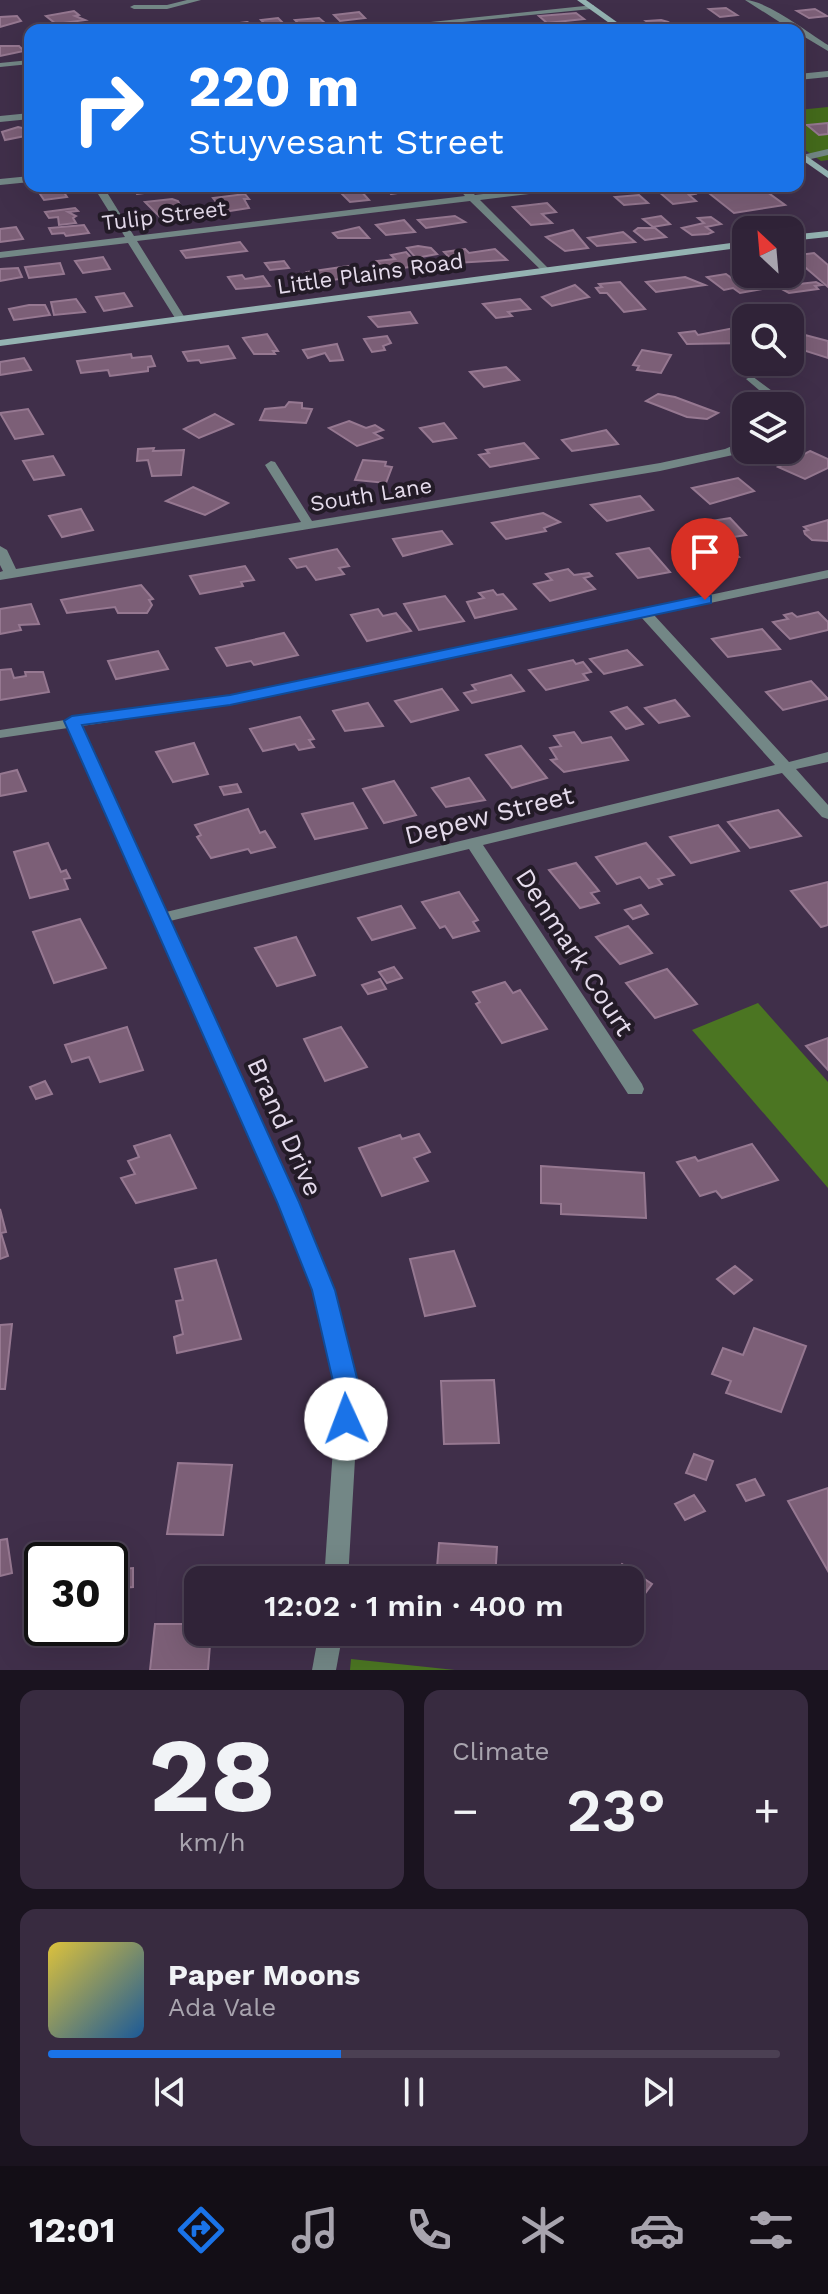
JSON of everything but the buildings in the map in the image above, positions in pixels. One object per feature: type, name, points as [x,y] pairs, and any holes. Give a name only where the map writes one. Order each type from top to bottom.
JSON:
[{"type":"street","points":[[134,7],[167,7],[197,0]]},
{"type":"street","points":[[581,0],[615,24]]},
{"type":"street","points":[[749,0],[788,24]]},
{"type":"street","points":[[419,24],[591,7]]},
{"type":"street","points":[[804,34],[828,49]]},
{"type":"street","points":[[0,65],[24,63]]},
{"type":"street","points":[[804,76],[828,74]]},
{"type":"street","points":[[0,119],[24,117]]},
{"type":"street","points":[[804,156],[828,152]]},
{"type":"street","points":[[804,160],[828,175]]},
{"type":"street","points":[[0,182],[24,180]]},
{"type":"street","points":[[102,192],[180,318]]},
{"type":"street","points":[[467,192],[544,270]]},
{"type":"street","name":"Tulip Street","points":[[0,255],[522,192]]},
{"type":"street","points":[[804,237],[828,234]]},
{"type":"street","name":"Little Plains Road","points":[[0,343],[732,246]]},
{"type":"street","points":[[752,379],[768,392]]},
{"type":"street","name":"South Lane","points":[[6,575],[660,467],[732,451]]},
{"type":"street","points":[[271,465],[308,524]]},
{"type":"street","points":[[0,550],[6,575]]},
{"type":"street","points":[[0,734],[230,700],[828,574]]},
{"type":"street","points":[[644,612],[828,814]]},
{"type":"street","name":"Brand Drive","points":[[72,721],[162,918],[324,1290],[348,1390],[337,1566]]},
{"type":"street","name":"Depew Street","points":[[162,918],[828,757]]},
{"type":"street","name":"Denmark Court","points":[[473,843],[635,1089]]},
{"type":"street","points":[[324,1670],[328,1646]]},
{"type":"green space","points":[[828,107],[828,160],[821,161],[804,149],[804,109]]},
{"type":"green space","points":[[758,1003],[828,1082],[828,1188],[692,1030]]},
{"type":"green space","points":[[351,1659],[455,1670],[350,1670]]},
{"type":"route","points":[[346,1419],[348,1390],[324,1290],[288,1202],[72,721],[230,700],[705,600]]}]
